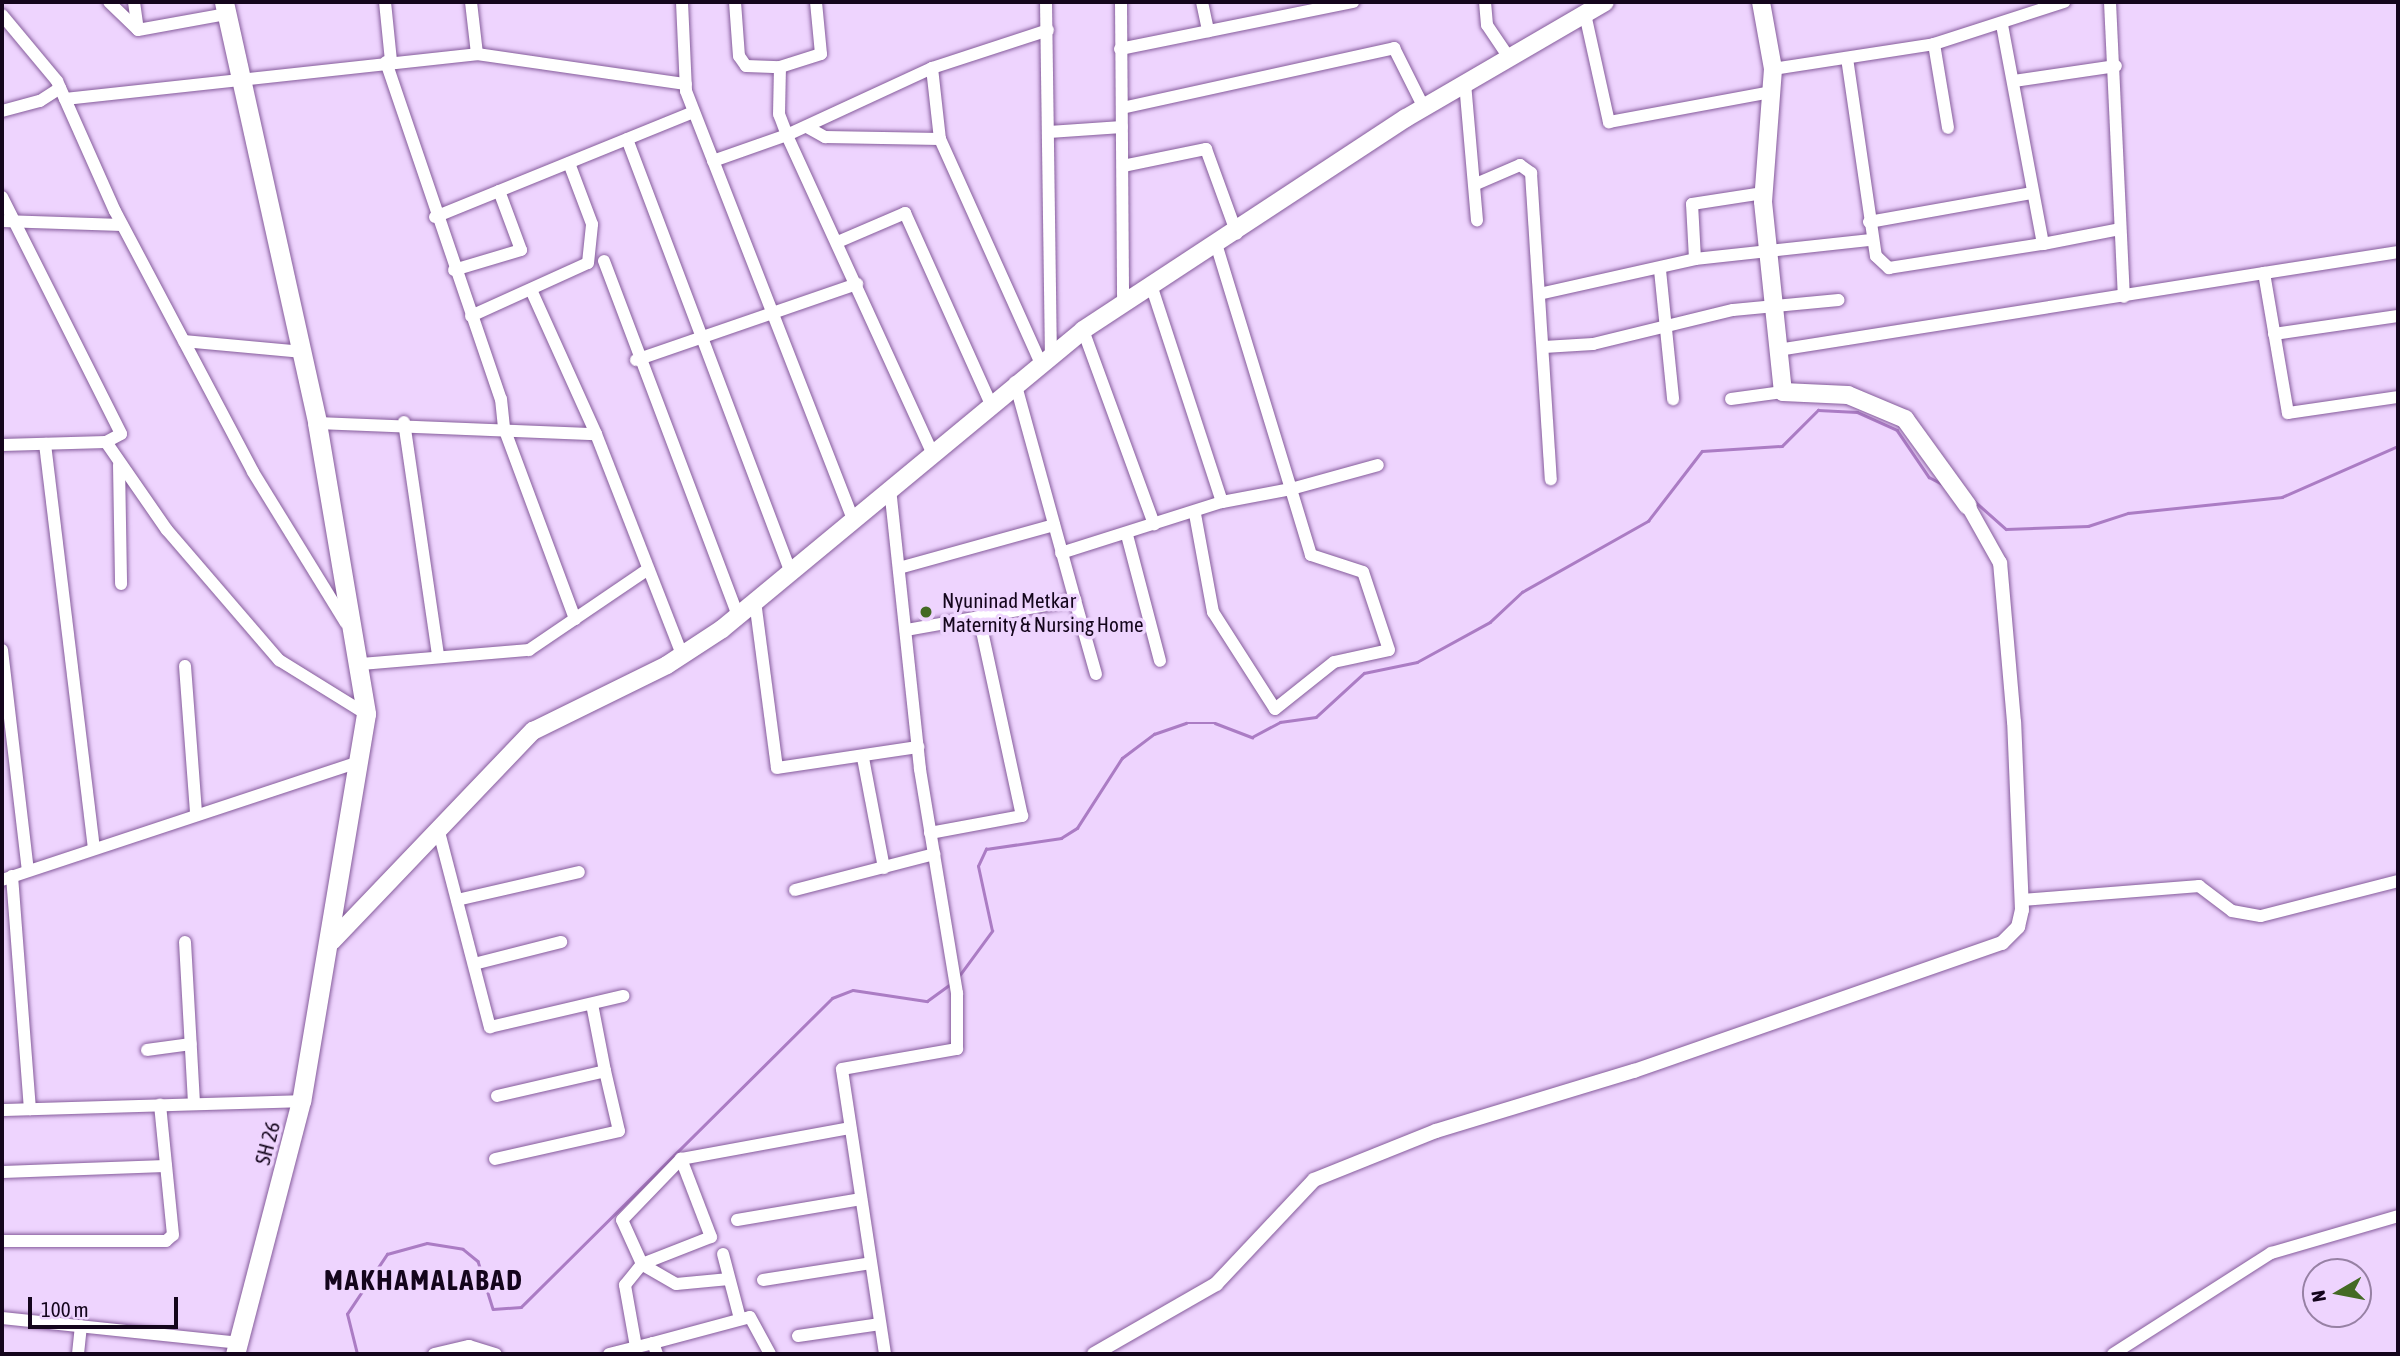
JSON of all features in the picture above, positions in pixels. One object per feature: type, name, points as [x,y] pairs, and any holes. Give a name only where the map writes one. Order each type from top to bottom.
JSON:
[{"type":"main road","points":[[332,941],[533,731],[682,655],[738,616],[890,490],[932,450],[1083,330],[1151,285],[1237,234],[1424,108],[1605,2]]},
{"type":"main road","points":[[1761,2],[1773,69],[1763,193],[1783,392],[1848,395],[1888,410],[1918,431],[1965,498]]},
{"type":"main road","name":"SH 26","points":[[225,8],[317,423],[358,641],[366,714],[332,941],[301,1101],[237,1349]]},
{"type":"street","points":[[108,2],[138,30]]},
{"type":"street","points":[[134,2],[138,30]]},
{"type":"street","points":[[385,2],[388,61],[435,217],[501,398],[504,428],[575,619]]},
{"type":"street","points":[[471,2],[477,54]]},
{"type":"street","points":[[682,2],[686,84],[694,112],[853,520]]},
{"type":"street","points":[[735,2],[739,56],[746,66],[780,67],[821,54],[816,2]]},
{"type":"street","points":[[1046,2],[1049,132],[1046,358]]},
{"type":"street","points":[[1121,2],[1123,304]]},
{"type":"street","points":[[1202,2],[1208,31]]},
{"type":"street","points":[[1120,49],[1353,2]]},
{"type":"street","points":[[1485,2],[1487,25],[1509,58]]},
{"type":"street","points":[[1773,69],[1934,44],[2002,25],[2064,2]]},
{"type":"street","points":[[2109,2],[2116,66],[2124,297]]},
{"type":"street","points":[[138,30],[225,8]]},
{"type":"street","points":[[1585,14],[1609,122],[1771,92]]},
{"type":"street","points":[[2,15],[62,93],[122,225],[253,472],[358,641]]},
{"type":"street","points":[[2002,25],[2043,244]]},
{"type":"street","points":[[713,161],[807,127],[932,68],[1048,30]]},
{"type":"street","points":[[1934,44],[1948,128]]},
{"type":"street","points":[[1122,108],[1394,48],[1424,108]]},
{"type":"street","points":[[2,111],[62,93],[243,81],[388,61],[477,54],[686,84]]},
{"type":"street","points":[[1847,58],[1871,240],[1889,268],[2120,229]]},
{"type":"street","points":[[2014,81],[2116,66]]},
{"type":"street","points":[[780,67],[779,114],[787,135],[841,241],[857,284],[932,450]]},
{"type":"street","points":[[932,68],[940,139],[1046,358]]},
{"type":"street","points":[[1465,83],[1476,184],[1477,220]]},
{"type":"street","points":[[435,217],[694,112]]},
{"type":"street","points":[[807,127],[825,137],[940,139]]},
{"type":"street","points":[[1049,132],[1122,127]]},
{"type":"street","points":[[627,139],[789,571]]},
{"type":"street","points":[[1122,166],[1206,149],[1237,234]]},
{"type":"street","points":[[471,316],[533,292],[588,263],[592,224],[569,163]]},
{"type":"street","points":[[1476,184],[1528,165],[1552,479]]},
{"type":"street","points":[[454,270],[521,250],[499,191]]},
{"type":"street","points":[[1695,259],[1692,204],[1763,193]]},
{"type":"street","points":[[1869,222],[2032,193]]},
{"type":"street","points":[[2,197],[7,221],[121,434],[106,442],[2,445]]},
{"type":"street","points":[[841,241],[905,213],[990,402]]},
{"type":"street","points":[[7,221],[122,225]]},
{"type":"street","points":[[1539,294],[1660,270],[1695,259],[1768,254],[1871,240]]},
{"type":"street","points":[[1195,514],[1213,612],[1275,709],[1334,662],[1389,650],[1363,572],[1311,555],[1217,247]]},
{"type":"street","points":[[1778,350],[2398,252]]},
{"type":"street","points":[[604,261],[636,360],[738,616]]},
{"type":"street","points":[[1660,270],[1673,399]]},
{"type":"street","points":[[2264,274],[2288,413],[2398,397]]},
{"type":"street","points":[[636,360],[857,284]]},
{"type":"street","points":[[1151,285],[1222,502]]},
{"type":"street","points":[[533,292],[596,434],[682,655]]},
{"type":"street","points":[[1544,347],[1666,327],[1733,310],[1774,309],[1839,300]]},
{"type":"street","points":[[2274,334],[2398,316]]},
{"type":"street","points":[[1083,330],[1154,524]]},
{"type":"street","points":[[184,341],[302,352]]},
{"type":"street","points":[[1015,382],[1096,674]]},
{"type":"street","points":[[1731,398],[1783,392]]},
{"type":"street","points":[[317,423],[404,422],[596,434]]},
{"type":"street","points":[[404,422],[438,656]]},
{"type":"street","points":[[106,442],[119,465],[279,660],[366,714]]},
{"type":"street","points":[[45,444],[94,846]]},
{"type":"street","points":[[119,465],[121,584]]},
{"type":"street","points":[[1061,554],[1154,524],[1195,514],[1222,502],[1291,489],[1378,466]]},
{"type":"street","points":[[885,1354],[842,1069],[957,1049],[957,993],[918,747],[890,490]]},
{"type":"street","points":[[1094,1354],[1216,1284],[1314,1180],[1436,1131],[1634,1071],[2002,943],[2018,927],[2022,900],[2000,563],[1965,498]]},
{"type":"street","points":[[899,568],[1054,525]]},
{"type":"street","points":[[1127,534],[1160,661]]},
{"type":"street","points":[[361,664],[529,650],[649,569]]},
{"type":"street","points":[[906,630],[1075,600]]},
{"type":"street","points":[[755,601],[778,768],[863,758],[918,747]]},
{"type":"street","points":[[930,833],[1022,816],[979,617]]},
{"type":"street","points":[[2,650],[28,870]]},
{"type":"street","points":[[185,666],[196,811]]},
{"type":"street","points":[[863,758],[884,868]]},
{"type":"street","points":[[30,1110],[7,878],[196,811],[361,761]]},
{"type":"street","points":[[438,828],[490,1027],[623,996]]},
{"type":"street","points":[[795,890],[934,854]]},
{"type":"street","points":[[457,901],[579,872]]},
{"type":"street","points":[[2022,900],[2199,886],[2232,911],[2260,916],[2398,881]]},
{"type":"street","points":[[185,942],[194,1104]]},
{"type":"street","points":[[474,964],[561,943]]},
{"type":"street","points":[[495,1159],[619,1130],[592,1004]]},
{"type":"street","points":[[147,1050],[191,1044]]},
{"type":"street","points":[[497,1096],[605,1071]]},
{"type":"street","points":[[2,1110],[301,1101]]},
{"type":"street","points":[[2,1241],[166,1241],[173,1235],[159,1105]]},
{"type":"street","points":[[729,1279],[676,1284],[642,1264],[622,1220],[681,1159],[850,1128]]},
{"type":"street","points":[[636,1347],[625,1285],[642,1264],[711,1237],[681,1159]]},
{"type":"street","points":[[2,1172],[166,1166]]},
{"type":"street","points":[[737,1220],[861,1199]]},
{"type":"street","points":[[2113,1354],[2271,1253],[2398,1216]]},
{"type":"street","points":[[723,1254],[740,1319]]},
{"type":"street","points":[[762,1280],[871,1263]]},
{"type":"street","points":[[609,1354],[636,1347],[655,1349],[750,1317],[757,1325],[770,1354]]},
{"type":"street","points":[[2,1318],[81,1326],[237,1349]]},
{"type":"street","points":[[798,1336],[880,1324]]},
{"type":"street","points":[[78,1354],[81,1326]]},
{"type":"street","points":[[434,1354],[469,1346],[496,1354]]},
{"type":"waterway","points":[[959,976],[992,931],[978,866],[986,849],[1061,838],[1077,828],[1122,758],[1154,734],[1186,723],[1215,723],[1252,737],[1280,722],[1316,717],[1364,673],[1417,662],[1490,622],[1522,592],[1648,521],[1702,451],[1782,446],[1818,410],[1857,412],[1897,430],[1929,477],[1942,484]]},
{"type":"waterway","points":[[1970,497],[2006,529],[2088,526],[2128,513],[2282,497],[2398,446]]},
{"type":"waterway","points":[[357,1354],[347,1314],[387,1254],[427,1243],[463,1249],[478,1261],[493,1309],[521,1307],[832,998],[853,990],[927,1001],[952,983]]},
{"type":"place","name":"Nyuninad Metkar Maternity & Nursing Home","points":[[926,612]]},
{"type":"district","name":"MAKHAMALABAD","points":[[424,1280]]}]
